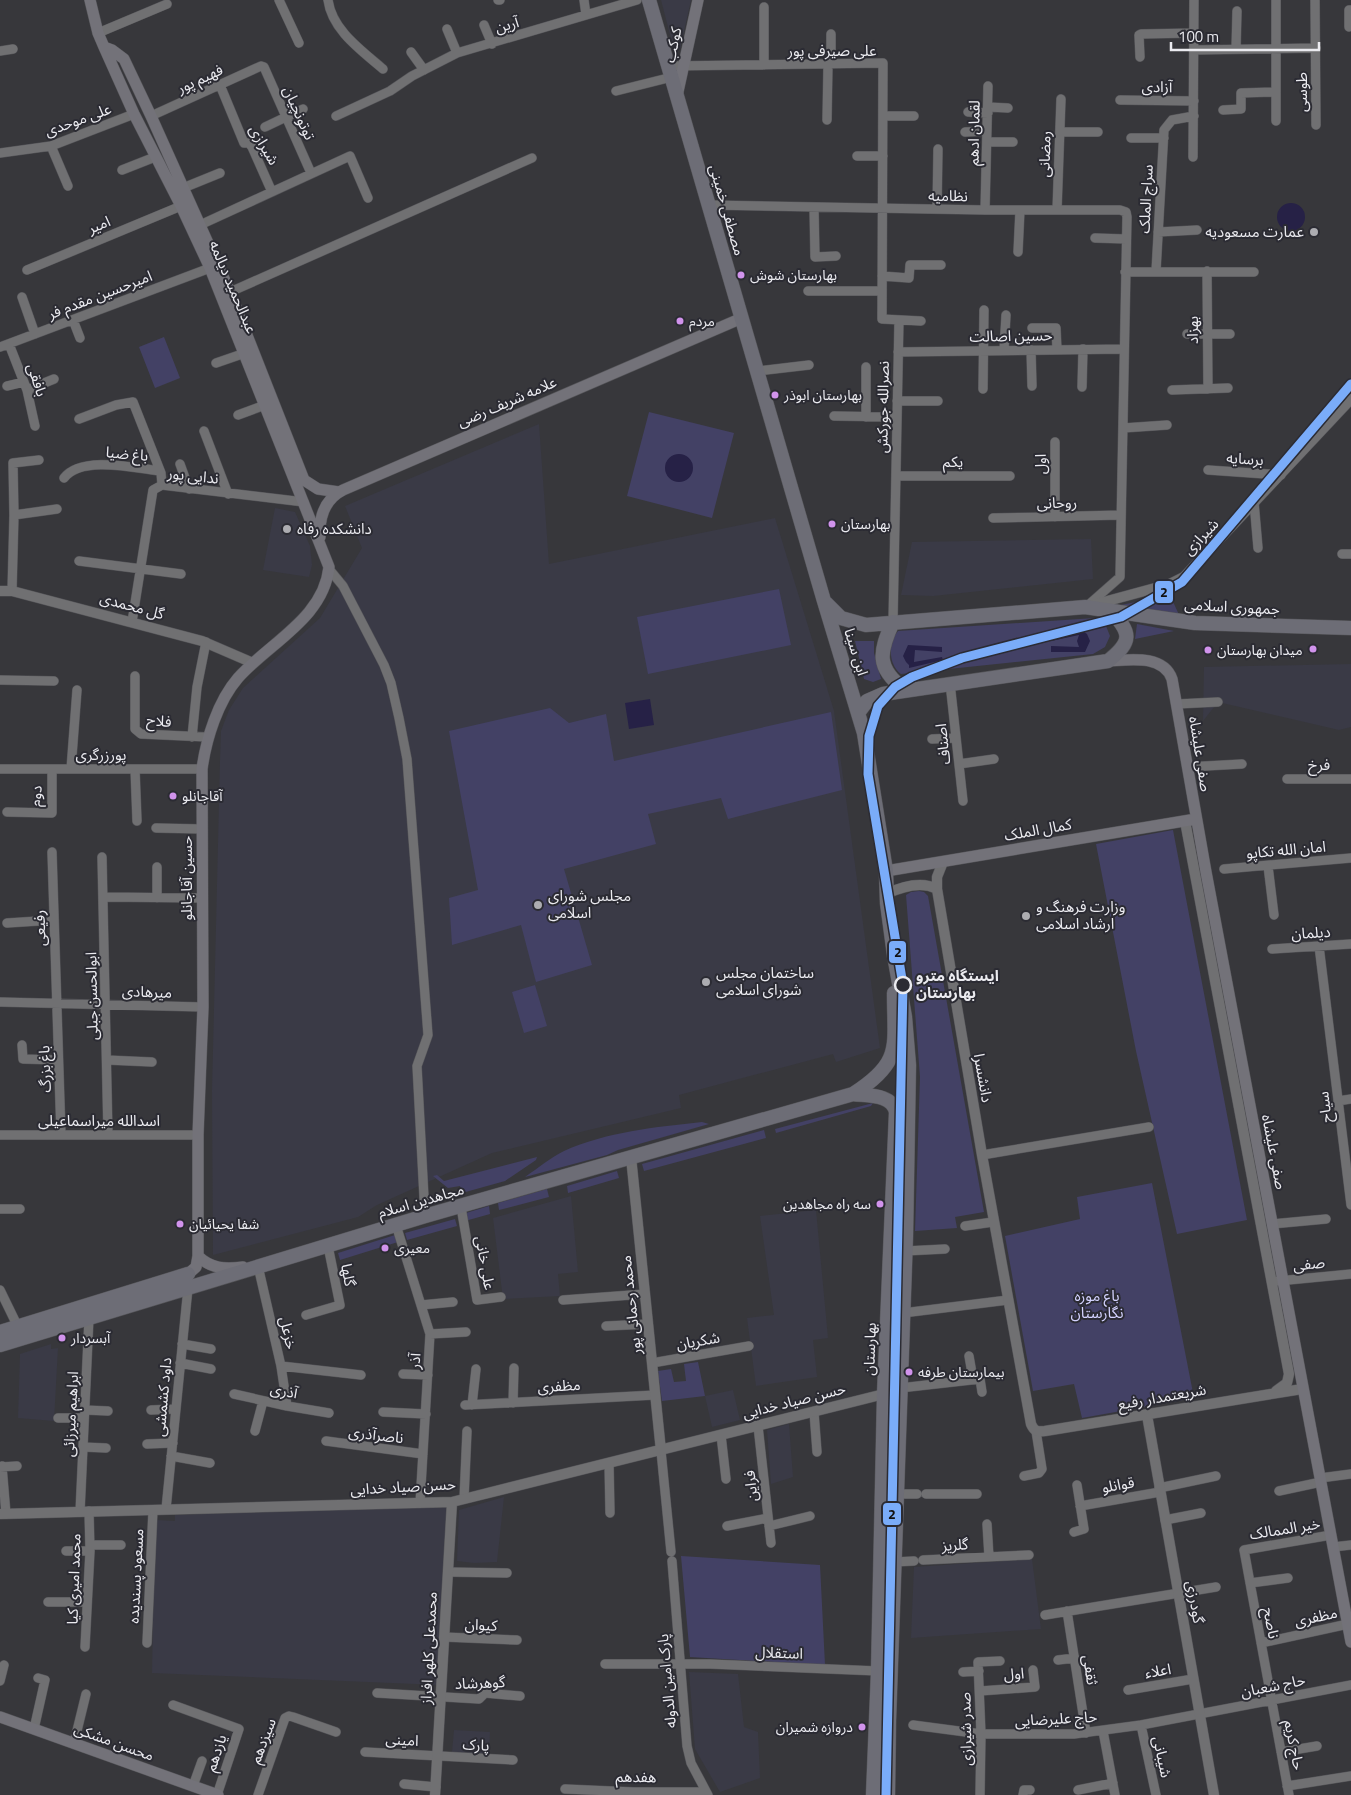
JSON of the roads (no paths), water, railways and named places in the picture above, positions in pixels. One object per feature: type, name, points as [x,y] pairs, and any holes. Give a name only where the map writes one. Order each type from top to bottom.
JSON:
[{"type":"main road","name":"عبدالحمید دیالمه","points":[[90,0],[98,34],[134,114],[210,268],[320,545]]},
{"type":"main road","name":"مصطفی خمینی","points":[[649,0],[824,601]]},
{"type":"main road","name":"کوکب","points":[[677,96],[698,0]]},
{"type":"main road","name":"عبدالحمید دیالمه","points":[[104,47],[112,50],[124,59],[230,292],[301,474],[304,480],[313,487]]},
{"type":"main road","name":"علامه شریف رضی","points":[[320,545],[319,527],[324,508],[339,492],[742,318]]},
{"type":"main road","points":[[304,502],[313,487],[327,492],[339,492]]},
{"type":"main road","points":[[320,545],[328,569]]},
{"type":"main road","name":"حسین آقاجانلو","points":[[198,1256],[198,1135],[203,898],[202,769],[207,737],[234,683],[253,663],[299,623],[319,596],[326,582],[328,569]]},
{"type":"main road","points":[[824,601],[841,618],[866,625],[1086,607],[1111,611],[1124,625],[1127,633],[1124,646],[1108,661],[904,689],[883,694],[867,701],[858,713],[864,733],[886,871],[886,894],[905,1017],[909,1065],[888,1795]]},
{"type":"main road","name":"ابن سینا","points":[[824,601],[858,713]]},
{"type":"main road","name":"جمهوری اسلامی","points":[[1111,611],[1195,623],[1351,628]]},
{"type":"main road","points":[[893,622],[882,650],[884,666],[892,680],[904,689]]},
{"type":"main road","name":"صفی علیشاه","points":[[1108,661],[1144,660],[1153,662],[1166,668],[1172,679],[1188,767],[1190,820],[1272,1224],[1351,1642]]},
{"type":"main road","name":"کمال الملک","points":[[886,871],[1190,820]]},
{"type":"main road","points":[[853,1094],[880,1075],[892,1058],[894,1042],[894,955]]},
{"type":"main road","name":"مجاهدین اسلام","points":[[0,1332],[188,1281],[258,1266],[425,1216],[853,1094]]},
{"type":"main road","name":"بهارستان","points":[[853,1094],[885,1098],[893,1105],[896,1112],[884,1394],[878,1671],[873,1795]]},
{"type":"main road","points":[[198,1256],[217,1268],[229,1269],[258,1266]]},
{"type":"main road","points":[[188,1281],[196,1267],[198,1256]]},
{"type":"main road","name":"مجاهدین اسلام","points":[[0,1345],[89,1318],[188,1281]]},
{"type":"main road","name":"محسن مشکی","points":[[0,1717],[218,1795]]},
{"type":"street","points":[[279,0],[299,43]]},
{"type":"street","points":[[328,0],[329,7],[341,30],[383,68]]},
{"type":"street","points":[[584,0],[586,14]]},
{"type":"street","name":"آرین","points":[[336,116],[390,91],[412,76],[457,53],[637,0]]},
{"type":"street","points":[[1193,157],[1194,0]]},
{"type":"street","points":[[1276,0],[1276,121]]},
{"type":"street","name":"طوسی","points":[[1314,0],[1316,125]]},
{"type":"street","points":[[1348,0],[1350,10],[1348,27]]},
{"type":"street","points":[[98,34],[167,4]]},
{"type":"street","points":[[764,7],[764,65]]},
{"type":"street","points":[[1236,49],[1237,12]]},
{"type":"street","points":[[484,25],[492,44]]},
{"type":"street","points":[[447,29],[457,53]]},
{"type":"street","points":[[1140,57],[1139,35],[1141,34],[1194,33]]},
{"type":"street","points":[[827,120],[831,34]]},
{"type":"street","points":[[1194,50],[1316,48]]},
{"type":"street","points":[[0,51],[13,49]]},
{"type":"street","points":[[411,52],[424,70]]},
{"type":"street","name":"علی صیرفی پور","points":[[616,91],[684,66],[883,63],[882,208]]},
{"type":"street","name":"فهیم پور","points":[[150,116],[260,66]]},
{"type":"street","name":"توتونچیان","points":[[260,66],[264,67],[311,173]]},
{"type":"street","name":"شیرازی","points":[[220,84],[244,143],[249,143],[252,147],[272,192]]},
{"type":"street","name":"لقمان ادهم","points":[[985,210],[988,86]]},
{"type":"street","points":[[1223,110],[1240,110],[1241,93],[1276,92]]},
{"type":"street","name":"رمضانی","points":[[1057,210],[1061,99]]},
{"type":"street","name":"آزادی","points":[[1120,100],[1194,101]]},
{"type":"street","points":[[968,112],[1008,108]]},
{"type":"street","points":[[265,127],[303,109]]},
{"type":"street","name":"علی موحدی","points":[[0,153],[51,146],[134,114]]},
{"type":"street","points":[[883,116],[914,116]]},
{"type":"street","points":[[1130,138],[1164,134],[1172,120],[1194,116]]},
{"type":"street","points":[[965,132],[987,131]]},
{"type":"street","points":[[1060,132],[1098,132]]},
{"type":"street","name":"سراج الملک","points":[[1156,271],[1164,134]]},
{"type":"street","points":[[987,142],[1013,142]]},
{"type":"street","points":[[51,146],[68,186]]},
{"type":"street","points":[[937,209],[938,149]]},
{"type":"street","points":[[200,225],[350,156],[368,198]]},
{"type":"street","points":[[857,156],[883,156]]},
{"type":"street","points":[[122,170],[155,157]]},
{"type":"street","points":[[230,292],[532,158]]},
{"type":"street","points":[[183,188],[220,173]]},
{"type":"street","name":"نظامیه","points":[[709,205],[1123,211],[1127,217],[1120,577],[1086,607]]},
{"type":"street","name":"امیر","points":[[27,270],[181,206]]},
{"type":"street","points":[[814,207],[815,257],[836,256]]},
{"type":"street","points":[[882,208],[882,319],[921,321]]},
{"type":"street","points":[[1018,252],[1020,210]]},
{"type":"street","points":[[1158,232],[1197,230]]},
{"type":"street","points":[[1095,238],[1126,239]]},
{"type":"street","points":[[882,276],[908,278],[910,265],[941,265]]},
{"type":"street","name":"امیرحسین مقدم فر","points":[[0,347],[210,268]]},
{"type":"street","name":"بهزاد","points":[[1207,271],[1206,334],[1208,389]]},
{"type":"street","points":[[1126,272],[1254,272]]},
{"type":"street","points":[[808,291],[882,291]]},
{"type":"street","points":[[22,297],[35,334]]},
{"type":"street","points":[[984,310],[984,389]]},
{"type":"street","points":[[1004,350],[1006,315]]},
{"type":"street","points":[[72,320],[80,338]]},
{"type":"street","name":"نصرالله جورکش","points":[[893,622],[899,320]]},
{"type":"street","points":[[1032,328],[1056,328],[1057,350]]},
{"type":"street","points":[[1187,334],[1230,334]]},
{"type":"street","name":"بافقی","points":[[9,344],[25,386],[35,426]]},
{"type":"street","points":[[1082,349],[1082,386]]},
{"type":"street","name":"حسین اصالت","points":[[898,352],[1124,349]]},
{"type":"street","points":[[1031,350],[1032,386]]},
{"type":"street","points":[[216,363],[244,353]]},
{"type":"street","points":[[758,371],[809,365]]},
{"type":"street","points":[[866,367],[866,416]]},
{"type":"street","points":[[7,386],[25,386],[54,379]]},
{"type":"street","points":[[1172,390],[1228,388]]},
{"type":"street","name":"شیرازی","points":[[1086,607],[1170,584],[1184,577],[1351,399]]},
{"type":"street","points":[[897,401],[938,401]]},
{"type":"street","points":[[79,419],[116,405],[133,402],[160,471],[162,484]]},
{"type":"street","points":[[238,415],[265,405]]},
{"type":"street","points":[[834,416],[897,417]]},
{"type":"street","points":[[1123,428],[1167,425]]},
{"type":"street","points":[[204,431],[228,494]]},
{"type":"street","name":"اول","points":[[1055,442],[1055,517]]},
{"type":"street","points":[[12,591],[13,463],[39,460]]},
{"type":"street","name":"باغ ضیا","points":[[64,478],[68,472],[78,468],[100,464],[160,471]]},
{"type":"street","points":[[180,464],[189,489]]},
{"type":"street","name":"برسایه","points":[[1208,470],[1281,475]]},
{"type":"street","name":"یکم","points":[[896,476],[1010,476]]},
{"type":"street","name":"ندایی پور","points":[[132,622],[153,490],[162,484],[228,494],[304,502]]},
{"type":"street","points":[[1254,502],[1258,548]]},
{"type":"street","points":[[14,515],[57,510]]},
{"type":"street","name":"روحانی","points":[[993,518],[1121,515]]},
{"type":"street","points":[[79,561],[181,574]]},
{"type":"street","points":[[328,569],[343,586],[392,683],[407,759],[428,1035],[417,1066],[425,1216]]},
{"type":"street","name":"گل محمدی","points":[[0,591],[12,591],[206,642],[253,663]]},
{"type":"street","points":[[192,737],[197,687],[206,642]]},
{"type":"street","name":"فلاح","points":[[135,676],[136,731],[141,734],[207,737]]},
{"type":"street","points":[[0,680],[54,681]]},
{"type":"street","name":"اصناف","points":[[950,683],[963,801]]},
{"type":"street","points":[[71,769],[77,690]]},
{"type":"street","points":[[1177,704],[1218,702]]},
{"type":"street","points":[[932,739],[956,738]]},
{"type":"street","points":[[959,764],[994,759]]},
{"type":"street","points":[[1188,767],[1242,764]]},
{"type":"street","name":"پورزرگری","points":[[0,769],[202,769]]},
{"type":"street","name":"دوم","points":[[7,812],[52,813],[52,769]]},
{"type":"street","points":[[135,769],[137,822]]},
{"type":"street","name":"فرخ","points":[[1287,779],[1351,779]]},
{"type":"street","name":"صفی علیشاه","points":[[1190,820],[1270,1282],[1288,1374],[1288,1381],[1285,1386],[1270,1393]]},
{"type":"street","points":[[156,828],[202,829]]},
{"type":"street","name":"رفیعی","points":[[52,852],[56,1003]]},
{"type":"street","name":"ابوالحسن جبلی","points":[[102,856],[108,1135]]},
{"type":"street","name":"امان الله تکاپو","points":[[1224,869],[1351,858]]},
{"type":"street","name":"دانشسرا","points":[[943,862],[937,877],[937,889],[993,1222],[1033,1428]]},
{"type":"street","points":[[1268,866],[1274,915]]},
{"type":"street","points":[[157,867],[157,898]]},
{"type":"street","points":[[886,894],[904,888],[925,885],[937,889]]},
{"type":"street","points":[[103,897],[203,898]]},
{"type":"street","points":[[6,923],[54,920]]},
{"type":"street","name":"دیلمان","points":[[1272,948],[1351,944]]},
{"type":"street","name":"سیاح","points":[[1319,946],[1351,1206]]},
{"type":"street","name":"میرهادی","points":[[0,1002],[202,1007]]},
{"type":"street","name":"باغ بزرگ","points":[[56,1003],[61,1135]]},
{"type":"street","points":[[22,1045],[23,1059],[58,1060]]},
{"type":"street","points":[[107,1060],[152,1062]]},
{"type":"street","points":[[1338,1101],[1351,1099]]},
{"type":"street","points":[[982,1155],[1149,1126]]},
{"type":"street","name":"اسدالله میراسماعیلی","points":[[0,1134],[198,1135]]},
{"type":"street","name":"محمد رحمانی پور","points":[[631,1157],[661,1451]]},
{"type":"street","name":"علی خانی","points":[[461,1207],[477,1300],[501,1297]]},
{"type":"street","points":[[0,1209],[20,1209]]},
{"type":"street","points":[[1272,1224],[1326,1219]]},
{"type":"street","points":[[965,1226],[993,1222]]},
{"type":"street","name":"آذر","points":[[396,1225],[430,1334],[420,1503]]},
{"type":"street","name":"گلها","points":[[306,1315],[340,1304],[328,1246]]},
{"type":"street","points":[[905,1251],[945,1250]]},
{"type":"street","name":"خزعل","points":[[258,1266],[281,1366],[286,1406]]},
{"type":"street","name":"صفی","points":[[1270,1282],[1351,1274]]},
{"type":"street","name":"داود کشمشی","points":[[166,1510],[188,1281]]},
{"type":"street","points":[[0,1290],[18,1327]]},
{"type":"street","points":[[563,1300],[645,1294]]},
{"type":"street","points":[[903,1313],[1008,1300]]},
{"type":"street","points":[[421,1305],[453,1302]]},
{"type":"street","name":"ابراهیم میرزائی","points":[[85,1511],[83,1447],[89,1318]]},
{"type":"street","points":[[606,1326],[648,1324]]},
{"type":"street","points":[[430,1334],[466,1332]]},
{"type":"street","points":[[182,1344],[211,1349]]},
{"type":"street","name":"شکریان","points":[[652,1363],[749,1346]]},
{"type":"street","points":[[969,1356],[973,1380]]},
{"type":"street","points":[[180,1363],[211,1370]]},
{"type":"street","points":[[281,1366],[361,1375]]},
{"type":"street","points":[[513,1403],[514,1368]]},
{"type":"street","name":"مظفری","points":[[476,1369],[468,1405],[655,1395]]},
{"type":"street","points":[[403,1374],[428,1375]]},
{"type":"street","points":[[900,1388],[980,1379],[982,1392]]},
{"type":"street","name":"شریعتمدار رفیع","points":[[1033,1428],[1045,1432],[1302,1388]]},
{"type":"street","name":"آذری","points":[[234,1394],[286,1406],[329,1413]]},
{"type":"street","name":"حسن صیاد خدایی","points":[[3,1514],[452,1502],[884,1394]]},
{"type":"street","points":[[256,1431],[263,1401]]},
{"type":"street","points":[[151,1410],[176,1409]]},
{"type":"street","points":[[58,1418],[108,1412]]},
{"type":"street","points":[[383,1412],[426,1414]]},
{"type":"street","points":[[814,1412],[817,1452]]},
{"type":"street","name":"گودرزی","points":[[1147,1415],[1214,1795]]},
{"type":"street","name":"فراین","points":[[758,1426],[771,1544]]},
{"type":"street","points":[[1024,1476],[1039,1473],[1042,1469],[1033,1428]]},
{"type":"street","points":[[464,1499],[467,1431]]},
{"type":"street","points":[[721,1435],[726,1479]]},
{"type":"street","name":"ناصرآذری","points":[[326,1441],[423,1454]]},
{"type":"street","points":[[147,1444],[173,1443]]},
{"type":"street","points":[[83,1447],[106,1448]]},
{"type":"street","name":"پارک امین الدوله","points":[[661,1451],[688,1755],[707,1793]]},
{"type":"street","points":[[171,1456],[210,1463]]},
{"type":"street","points":[[610,1463],[610,1513]]},
{"type":"street","points":[[3,1514],[1,1467],[17,1466]]},
{"type":"street","points":[[1279,1491],[1351,1474]]},
{"type":"street","name":"قوانلو","points":[[1080,1506],[1160,1490],[1216,1476]]},
{"type":"street","points":[[1074,1532],[1084,1529],[1077,1484]]},
{"type":"street","points":[[897,1494],[977,1494]]},
{"type":"street","name":"محمدعلی کلهر افراز","points":[[436,1791],[452,1502]]},
{"type":"street","name":"مسعود پسندیده","points":[[147,1643],[153,1510]]},
{"type":"street","name":"محمد امیری کیا","points":[[85,1511],[90,1548],[85,1647]]},
{"type":"street","points":[[1165,1520],[1201,1513]]},
{"type":"street","points":[[727,1526],[810,1516]]},
{"type":"street","name":"گلریز","points":[[987,1524],[989,1557]]},
{"type":"street","name":"خیر الممالک","points":[[1244,1550],[1331,1535]]},
{"type":"street","points":[[66,1551],[121,1545]]},
{"type":"street","points":[[1333,1547],[1351,1545]]},
{"type":"street","name":"ناصح","points":[[1244,1550],[1272,1700]]},
{"type":"street","name":"گلریز","points":[[894,1562],[1029,1555]]},
{"type":"street","points":[[448,1572],[507,1573]]},
{"type":"street","points":[[1250,1583],[1288,1578]]},
{"type":"street","points":[[1046,1615],[1216,1587]]},
{"type":"street","points":[[48,1602],[87,1602]]},
{"type":"street","name":"ثقفی","points":[[1066,1612],[1086,1733]]},
{"type":"street","name":"مظفری","points":[[1261,1643],[1348,1624]]},
{"type":"street","name":"کیوان","points":[[444,1637],[517,1640]]},
{"type":"street","points":[[1058,1660],[1075,1658]]},
{"type":"street","points":[[962,1672],[1000,1661]]},
{"type":"street","name":"استقلال","points":[[605,1664],[710,1664],[878,1671]]},
{"type":"street","points":[[0,1681],[4,1665]]},
{"type":"street","name":"صدر شیرازی","points":[[978,1666],[981,1734],[980,1795]]},
{"type":"street","name":"اول","points":[[980,1691],[1034,1687],[1033,1670]]},
{"type":"street","points":[[34,1729],[45,1680],[38,1678]]},
{"type":"street","name":"اعلاء","points":[[1128,1690],[1193,1679]]},
{"type":"street","name":"حاج شعبان","points":[[1200,1715],[1351,1685]]},
{"type":"street","name":"گوهرشاد","points":[[377,1694],[479,1699],[485,1693],[520,1696]]},
{"type":"street","points":[[74,1743],[86,1694]]},
{"type":"street","name":"حاج کریم","points":[[1272,1700],[1288,1791]]},
{"type":"street","name":"یازدهم","points":[[173,1705],[239,1729],[218,1795]]},
{"type":"street","name":"حاج علیرضایی","points":[[913,1725],[981,1734],[1047,1735],[1103,1731],[1200,1715]]},
{"type":"street","name":"سیزدهم","points":[[258,1795],[285,1718],[289,1716],[336,1732]]},
{"type":"street","name":"شیبانی","points":[[1141,1725],[1156,1795]]},
{"type":"street","points":[[1103,1731],[1115,1795]]},
{"type":"street","points":[[1281,1752],[1317,1746]]},
{"type":"street","name":"امینی","points":[[365,1752],[438,1756]]},
{"type":"street","name":"پارک","points":[[438,1756],[513,1760]]},
{"type":"street","points":[[193,1786],[202,1761]]},
{"type":"street","points":[[1288,1791],[1351,1776]]},
{"type":"street","points":[[1078,1790],[1113,1783]]},
{"type":"street","points":[[404,1784],[436,1791]]},
{"type":"street","name":"هفدهم","points":[[565,1789],[633,1793],[707,1793]]},
{"type":"place","name":"عمارت مسعودیه","points":[[1314,232]]},
{"type":"place","name":"بهارستان شوش","points":[[741,275]]},
{"type":"place","name":"مردم","points":[[680,321]]},
{"type":"place","name":"بهارستان ابوذر","points":[[775,395]]},
{"type":"place","name":"بهارستان","points":[[832,524]]},
{"type":"place","name":"دانشکده رفاه","points":[[287,529]]},
{"type":"place","name":"میدان بهارستان","points":[[1208,650]]},
{"type":"place","name":"آقاجانلو","points":[[173,796]]},
{"type":"place","name":"مجلس شورای اسلامی","points":[[538,905]]},
{"type":"place","name":"وزارت فرهنگ و ارشاد اسلامی","points":[[1026,916]]},
{"type":"place","name":"ساختمان مجلس شورای اسلامی","points":[[706,982]]},
{"type":"place","name":"ایستگاه مترو بهارستان","points":[[903,985]]},
{"type":"place","name":"سه راه مجاهدین","points":[[880,1204]]},
{"type":"place","name":"شفا یحیائیان","points":[[180,1224]]},
{"type":"place","name":"معیری","points":[[385,1248]]},
{"type":"place","name":"آبسردار","points":[[62,1338]]},
{"type":"place","name":"بیمارستان طرفه","points":[[909,1372]]},
{"type":"place","name":"دروازه شمیران","points":[[862,1727]]},
{"type":"park label","name":"باغ موزه نگارستان","points":[[1097,1304]]}]
